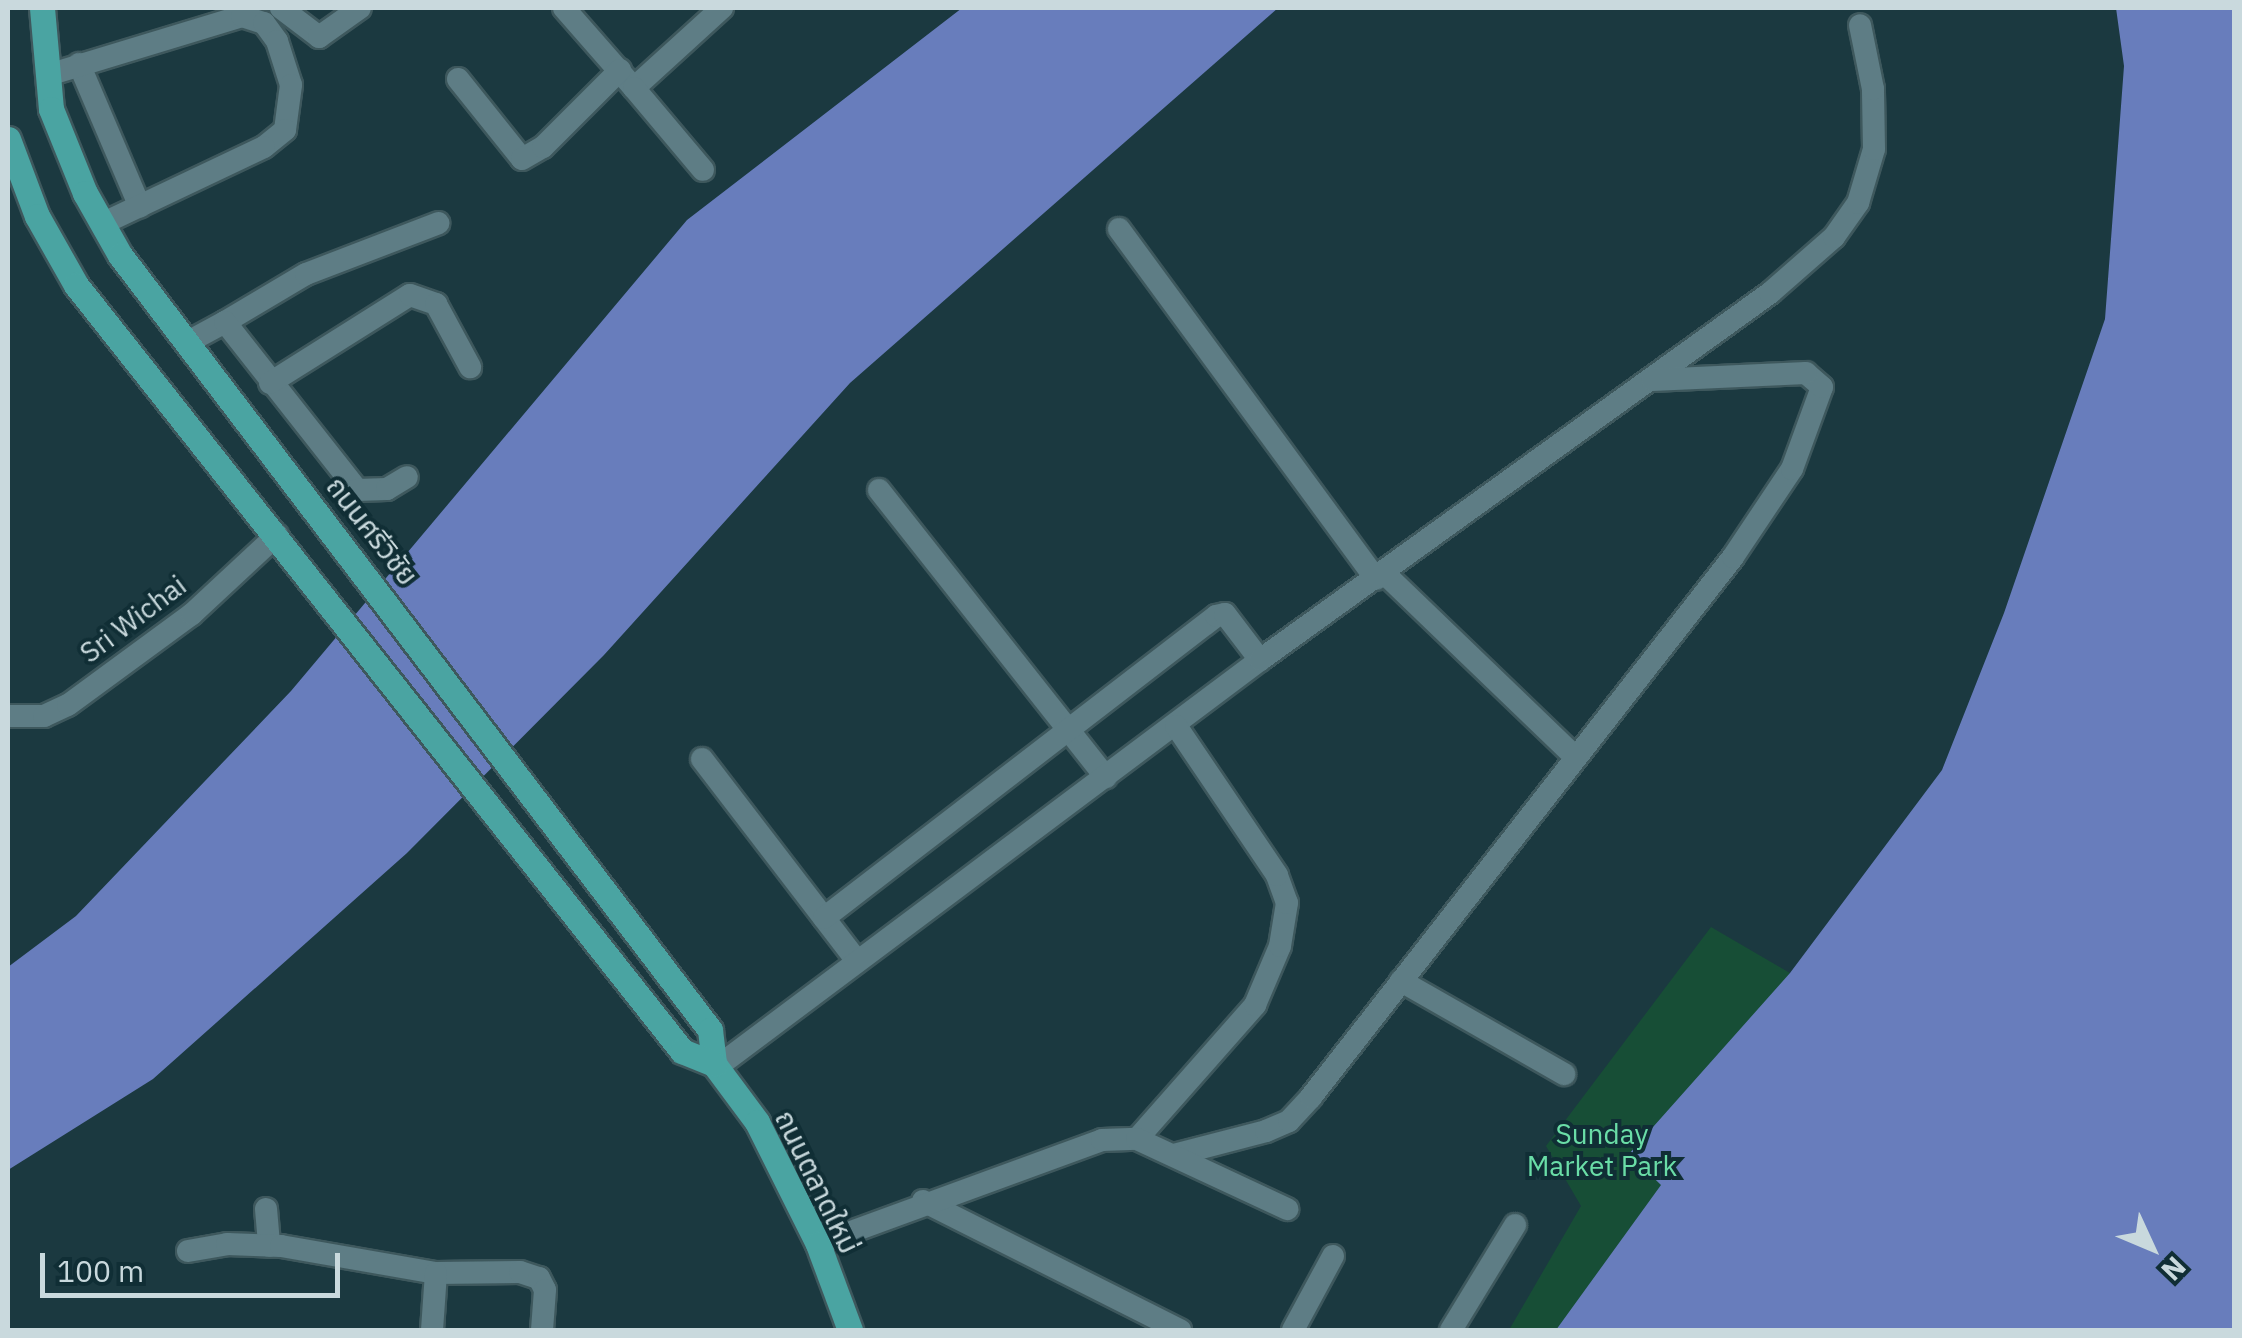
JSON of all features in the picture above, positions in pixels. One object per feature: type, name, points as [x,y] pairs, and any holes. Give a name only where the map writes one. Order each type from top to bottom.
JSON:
[{"type":"main road","name":"ถนนศรีวิชัย","points":[[42,8],[51,108],[102,224],[710,1030],[716,1066]]},
{"type":"main road","points":[[8,140],[38,216],[76,285],[527,850],[682,1051],[716,1066]]},
{"type":"main road","name":"ถนนตลาดใหม่","points":[[716,1066],[758,1122],[818,1244],[850,1330]]},
{"type":"street","points":[[282,8],[319,37],[360,8]]},
{"type":"street","points":[[564,8],[703,170]]},
{"type":"street","points":[[458,80],[522,160],[719,9]]},
{"type":"street","points":[[48,74],[242,16],[264,24],[277,42],[292,85],[285,130],[264,147],[102,224]]},
{"type":"street","points":[[716,1066],[1260,660],[1650,380],[1834,237],[1858,202],[1874,149],[1873,90],[1860,25]]},
{"type":"street","points":[[79,64],[140,207]]},
{"type":"street","points":[[188,342],[306,274],[438,223]]},
{"type":"street","points":[[1118,229],[1380,576],[1575,757]]},
{"type":"street","points":[[270,383],[410,295],[436,304],[470,366]]},
{"type":"street","points":[[225,322],[357,490],[386,489],[407,477]]},
{"type":"street","points":[[1174,1155],[1290,1121],[1732,557],[1792,469],[1822,386],[1806,373],[1650,380]]},
{"type":"street","points":[[878,490],[1106,777]]},
{"type":"street","name":"Sri Wichai","points":[[8,716],[44,716],[68,704],[192,614],[277,535]]},
{"type":"street","points":[[824,918],[1067,727],[1216,616],[1226,614],[1260,660]]},
{"type":"street","points":[[1137,1140],[1255,1005],[1280,946],[1287,903],[1277,875],[1176,726]]},
{"type":"street","points":[[702,760],[857,961]]},
{"type":"street","points":[[1401,981],[1564,1074]]},
{"type":"street","points":[[818,1244],[923,1200],[1102,1140],[1137,1140],[1287,1209]]},
{"type":"street","points":[[923,1200],[1180,1330]]},
{"type":"street","points":[[266,1209],[269,1246]]},
{"type":"street","points":[[1451,1330],[1515,1224]]},
{"type":"street","points":[[188,1251],[269,1246],[436,1273],[520,1272],[539,1278],[545,1290],[542,1330]]},
{"type":"street","points":[[1293,1330],[1333,1256]]},
{"type":"street","points":[[432,1330],[436,1273]]},
{"type":"green space","name":"Sunday Market Park","points":[[1711,927],[1790,973],[1681,1183],[1585,1330],[1509,1330],[1581,1206],[1546,1146]]},
{"type":"water","points":[[962,8],[1278,8],[850,383],[604,655],[407,853],[153,1079],[8,1170],[8,967],[76,916],[291,691],[687,220]]},
{"type":"water","points":[[2116,8],[2234,8],[2234,1330],[1556,1330],[1661,1185],[1629,1154],[1790,973],[1942,770],[2004,613],[2105,319],[2124,66]]}]
